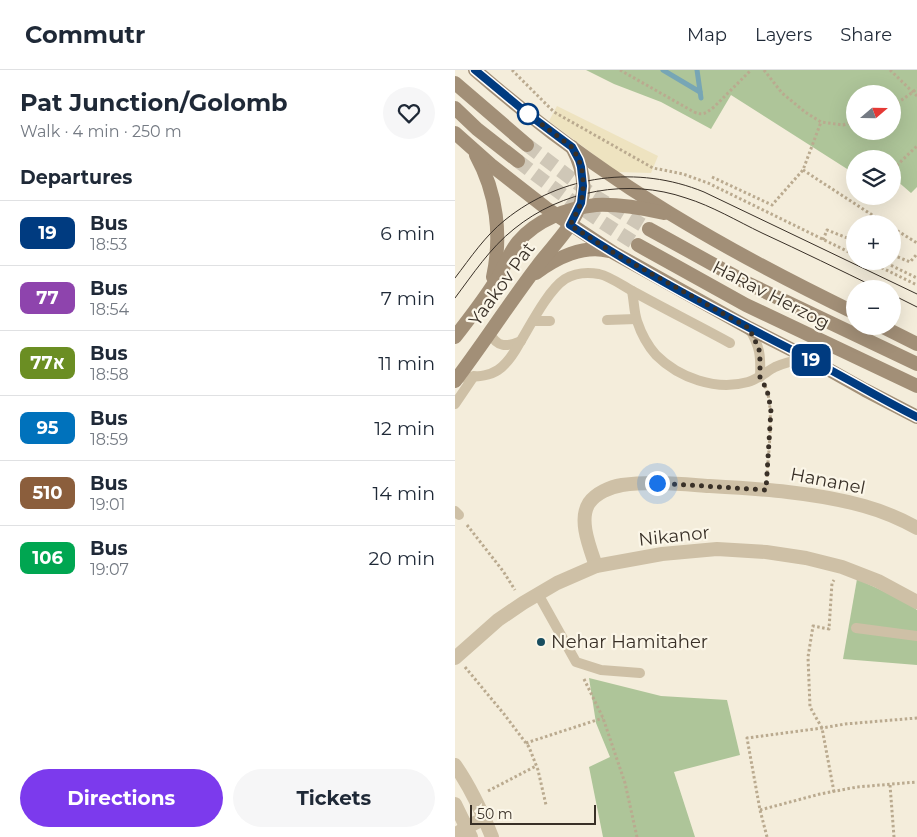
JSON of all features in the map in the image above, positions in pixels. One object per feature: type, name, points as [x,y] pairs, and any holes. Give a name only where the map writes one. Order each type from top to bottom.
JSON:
[{"type":"main road","points":[[475,70],[528,114],[572,147],[672,215],[745,257],[846,308]]},
{"type":"main road","points":[[455,83],[527,145]]},
{"type":"main road","points":[[455,108],[477,129],[517,161]]},
{"type":"main road","points":[[455,134],[570,225],[614,253],[749,328],[917,417]]},
{"type":"main road","points":[[470,147],[486,176],[496,214],[497,256],[489,290]]},
{"type":"main road","name":"Yaakov Pat","points":[[456,379],[570,225],[579,208],[583,194],[583,174],[579,160],[572,147]]},
{"type":"main road","name":"Yaakov Pat","points":[[455,337],[489,290],[519,240],[543,221],[579,208],[597,205],[619,206],[672,215]]},
{"type":"main road","name":"HaRav Herzog","points":[[649,229],[747,283],[917,364]]},
{"type":"main road","name":"HaRav Herzog","points":[[638,245],[746,305],[917,386]]},
{"type":"main road","points":[[521,289],[540,270],[564,257],[593,249],[614,253]]},
{"type":"main road","points":[[899,335],[917,344]]},
{"type":"street","name":"Hananel","points":[[596,566],[586,536],[584,519],[588,504],[599,493],[620,486],[657,483],[766,490],[827,497],[866,506],[917,528]]},
{"type":"street","name":"Nikanor","points":[[456,657],[498,620],[557,583],[596,566],[662,554],[717,549],[766,552],[806,558],[842,567],[878,581],[917,602]]},
{"type":"street","points":[[455,765],[475,797],[492,837]]},
{"type":"street","points":[[455,804],[469,832]]},
{"type":"street","points":[[455,835],[469,832],[485,818]]},
{"type":"lane","points":[[456,379],[483,376],[500,369],[510,359],[547,299],[558,285],[575,275],[586,273],[601,275],[730,343]]},
{"type":"lane","points":[[632,291],[636,319],[643,336],[656,354],[685,376],[706,382],[723,384],[748,382],[760,377],[776,366],[808,358]]},
{"type":"lane","points":[[607,320],[636,319]]},
{"type":"lane","points":[[533,321],[551,321]]},
{"type":"lane","points":[[749,328],[759,349],[760,377]]},
{"type":"lane","points":[[490,333],[495,341],[502,345],[510,345],[521,341]]},
{"type":"lane","points":[[455,404],[474,376]]},
{"type":"lane","points":[[538,594],[576,662],[601,670],[640,673]]},
{"type":"lane","points":[[856,628],[917,636]]},
{"type":"path","points":[[511,70],[554,112],[653,168],[683,174],[708,183],[846,251]]},
{"type":"path","points":[[620,70],[700,115],[714,107],[751,70]]},
{"type":"path","points":[[764,70],[782,93],[805,112],[821,122],[846,124]]},
{"type":"path","points":[[890,70],[917,96]]},
{"type":"path","points":[[901,100],[917,88]]},
{"type":"path","points":[[712,177],[772,205],[803,170],[821,122]]},
{"type":"path","points":[[901,161],[917,146]]},
{"type":"path","points":[[803,170],[873,215]]},
{"type":"path","points":[[823,240],[827,230],[846,237]]},
{"type":"path","points":[[901,233],[917,243]]},
{"type":"path","points":[[901,258],[909,262],[917,254]]},
{"type":"path","points":[[887,270],[917,284]]},
{"type":"path","points":[[901,270],[917,278]]},
{"type":"path","points":[[760,377],[767,390],[771,409],[766,490]]},
{"type":"path","points":[[457,513],[503,571],[523,603]]},
{"type":"path","points":[[834,792],[822,728],[810,706],[808,657],[813,626],[829,628],[832,583],[842,567]]},
{"type":"path","points":[[456,657],[526,743],[536,766],[546,805]]},
{"type":"path","points":[[576,662],[603,718],[625,783],[637,837]]},
{"type":"path","points":[[526,743],[603,718]]},
{"type":"path","points":[[767,837],[760,810],[747,738],[845,724],[917,718]]},
{"type":"path","points":[[475,797],[536,766]]},
{"type":"path","points":[[760,810],[820,794],[857,787],[917,782]]},
{"type":"path","points":[[890,785],[894,837]]},
{"type":"green space","points":[[586,70],[917,70],[917,187],[911,193],[901,184],[901,150],[846,150],[846,168],[731,95],[711,129],[661,102],[614,84]]},
{"type":"green space","points":[[857,579],[905,601],[917,610],[917,665],[843,659]]},
{"type":"green space","points":[[589,678],[661,696],[727,700],[740,755],[674,772],[695,837],[603,837],[589,767],[610,757],[596,723]]},
{"type":"shaded area","points":[[557,106],[658,156],[651,173],[617,172],[549,121]]},
{"type":"waterway","points":[[663,70],[700,92]]},
{"type":"waterway","points":[[697,70],[701,98]]},
{"type":"tunnel","points":[[527,145],[593,195],[649,229]]},
{"type":"tunnel","points":[[518,161],[576,204],[638,245]]},
{"type":"tram line","points":[[455,278],[491,233],[527,204],[551,192],[576,184],[601,179],[627,177],[679,184],[704,192],[917,294]]},
{"type":"tram line","points":[[455,298],[497,244],[533,216],[553,205],[574,197],[596,191],[619,189],[664,192],[696,201],[860,280]]},
{"type":"tram line","points":[[901,299],[917,307]]},
{"type":"bus line","name":"19","points":[[475,70],[506,97],[572,147],[579,160],[583,174],[583,186],[581,203],[570,225],[614,253],[749,328],[917,417]]},
{"type":"place","name":"Nehar Hamitaher","points":[[541,642]]},
{"type":"route","points":[[528,114],[572,147],[579,160],[583,174],[583,194],[579,208],[570,225],[614,253],[749,328],[759,349],[760,377],[767,390],[771,409],[766,490],[657,483]]}]
